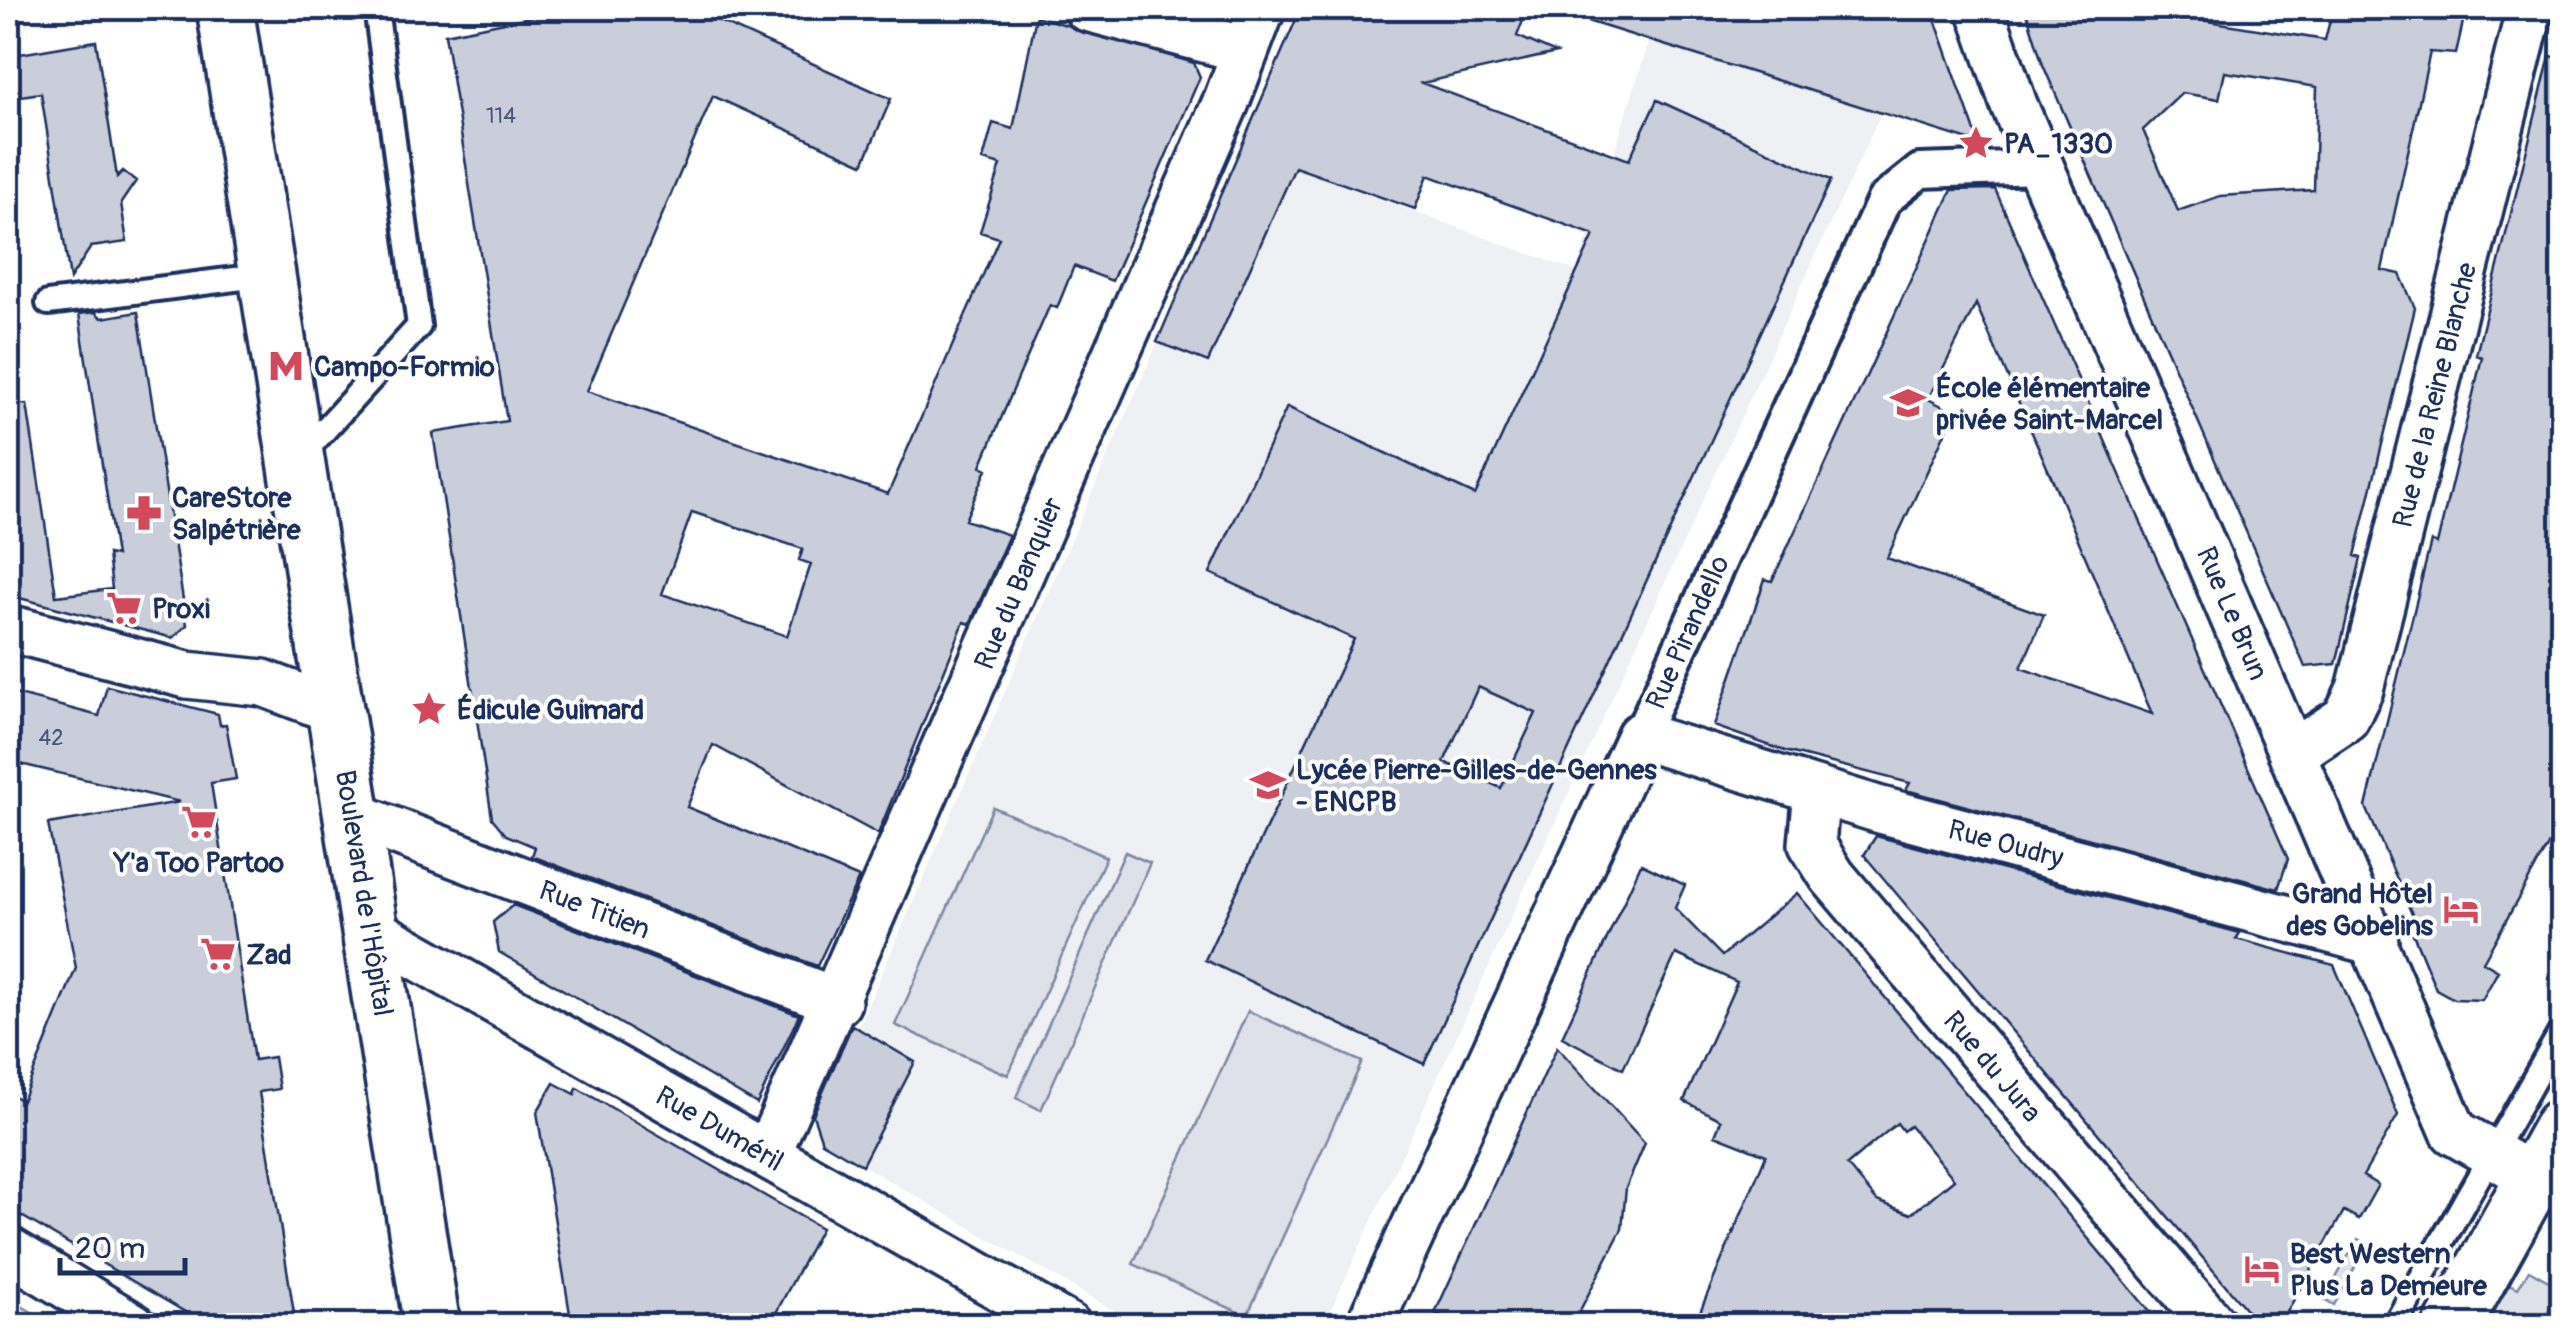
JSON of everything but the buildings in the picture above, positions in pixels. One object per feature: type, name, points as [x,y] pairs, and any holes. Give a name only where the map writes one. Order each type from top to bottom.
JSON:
[{"type":"main road","name":"Boulevard de l'Hôpital","points":[[225,8],[432,1326]]},
{"type":"main road","points":[[2452,1326],[2514,1166],[2562,1127]]},
{"type":"street","points":[[1087,8],[1246,50]]},
{"type":"street","name":"Rue du Banquier","points":[[767,1155],[838,1002],[1262,8]]},
{"type":"street","name":"Rue Le Brun","points":[[1980,8],[2041,167],[2454,1132],[2514,1166]]},
{"type":"street","name":"Rue de la Reine Blanche","points":[[2294,753],[2346,718],[2360,689],[2530,8]]},
{"type":"street","name":"Rue Pirandello","points":[[1369,1326],[1884,200],[1920,171],[2041,167]]},
{"type":"street","points":[[8,628],[187,675],[262,683],[337,711]]},
{"type":"street","name":"Rue Oudry","points":[[1640,736],[1818,791],[2375,942]]},
{"type":"street","name":"Rue du Jura","points":[[1818,791],[1812,844],[1832,876],[2214,1326]]},
{"type":"street","name":"Rue Titien","points":[[353,816],[838,1002]]},
{"type":"street","name":"Rue Duméril","points":[[371,930],[1068,1326]]},
{"type":"street","points":[[8,1250],[133,1326]]},
{"type":"lane","points":[[296,460],[419,326],[376,8]]},
{"type":"lane","points":[[48,303],[268,275]]},
{"type":"lane","points":[[2394,1326],[2514,1166],[2562,1030]]},
{"type":"shaded area","name":"Lycée Pierre-Gilles-de-Gennes - ENCPB","points":[[1542,8],[1931,8],[1979,143],[1881,113],[1324,1325],[1139,1325],[822,1142],[816,1124],[1242,149],[1577,271],[1649,41]]},
{"type":"shaded area","points":[[993,807],[1106,857],[1008,1075],[895,1025]]},
{"type":"shaded area","points":[[1125,852],[1150,863],[1041,1110],[1016,1098]]},
{"type":"shaded area","points":[[1248,1011],[1362,1062],[1247,1316],[1133,1264]]},
{"type":"shaded area","points":[[2358,1239],[2368,1244],[2334,1305],[2324,1299]]},
{"type":"shaded area","points":[[2529,1270],[2561,1288],[2540,1325],[2496,1325],[2487,1320],[2509,1284],[2518,1288]]},
{"type":"shaded area","points":[[8,1298],[54,1325],[8,1325]]},
{"type":"place","name":"PA_1330","points":[[1976,143]]},
{"type":"place","name":"Campo-Formio","points":[[286,366]]},
{"type":"place","name":"École élémentaire privée Saint-Marcel","points":[[1908,403]]},
{"type":"place","name":"CareStore Salpétrière","points":[[144,513]]},
{"type":"place","name":"Proxi","points":[[124,608]]},
{"type":"place","name":"Édicule Guimard","points":[[429,709]]},
{"type":"place","name":"Lycée Pierre-Gilles-de-Gennes - ENCPB","points":[[1268,785]]},
{"type":"place","name":"Y'a Too Partoo","points":[[199,822]]},
{"type":"place","name":"Grand Hôtel des Gobelins","points":[[2461,909]]},
{"type":"place","name":"Zad","points":[[218,954]]},
{"type":"place","name":"Best Western Plus La Demeure","points":[[2262,1269]]}]
